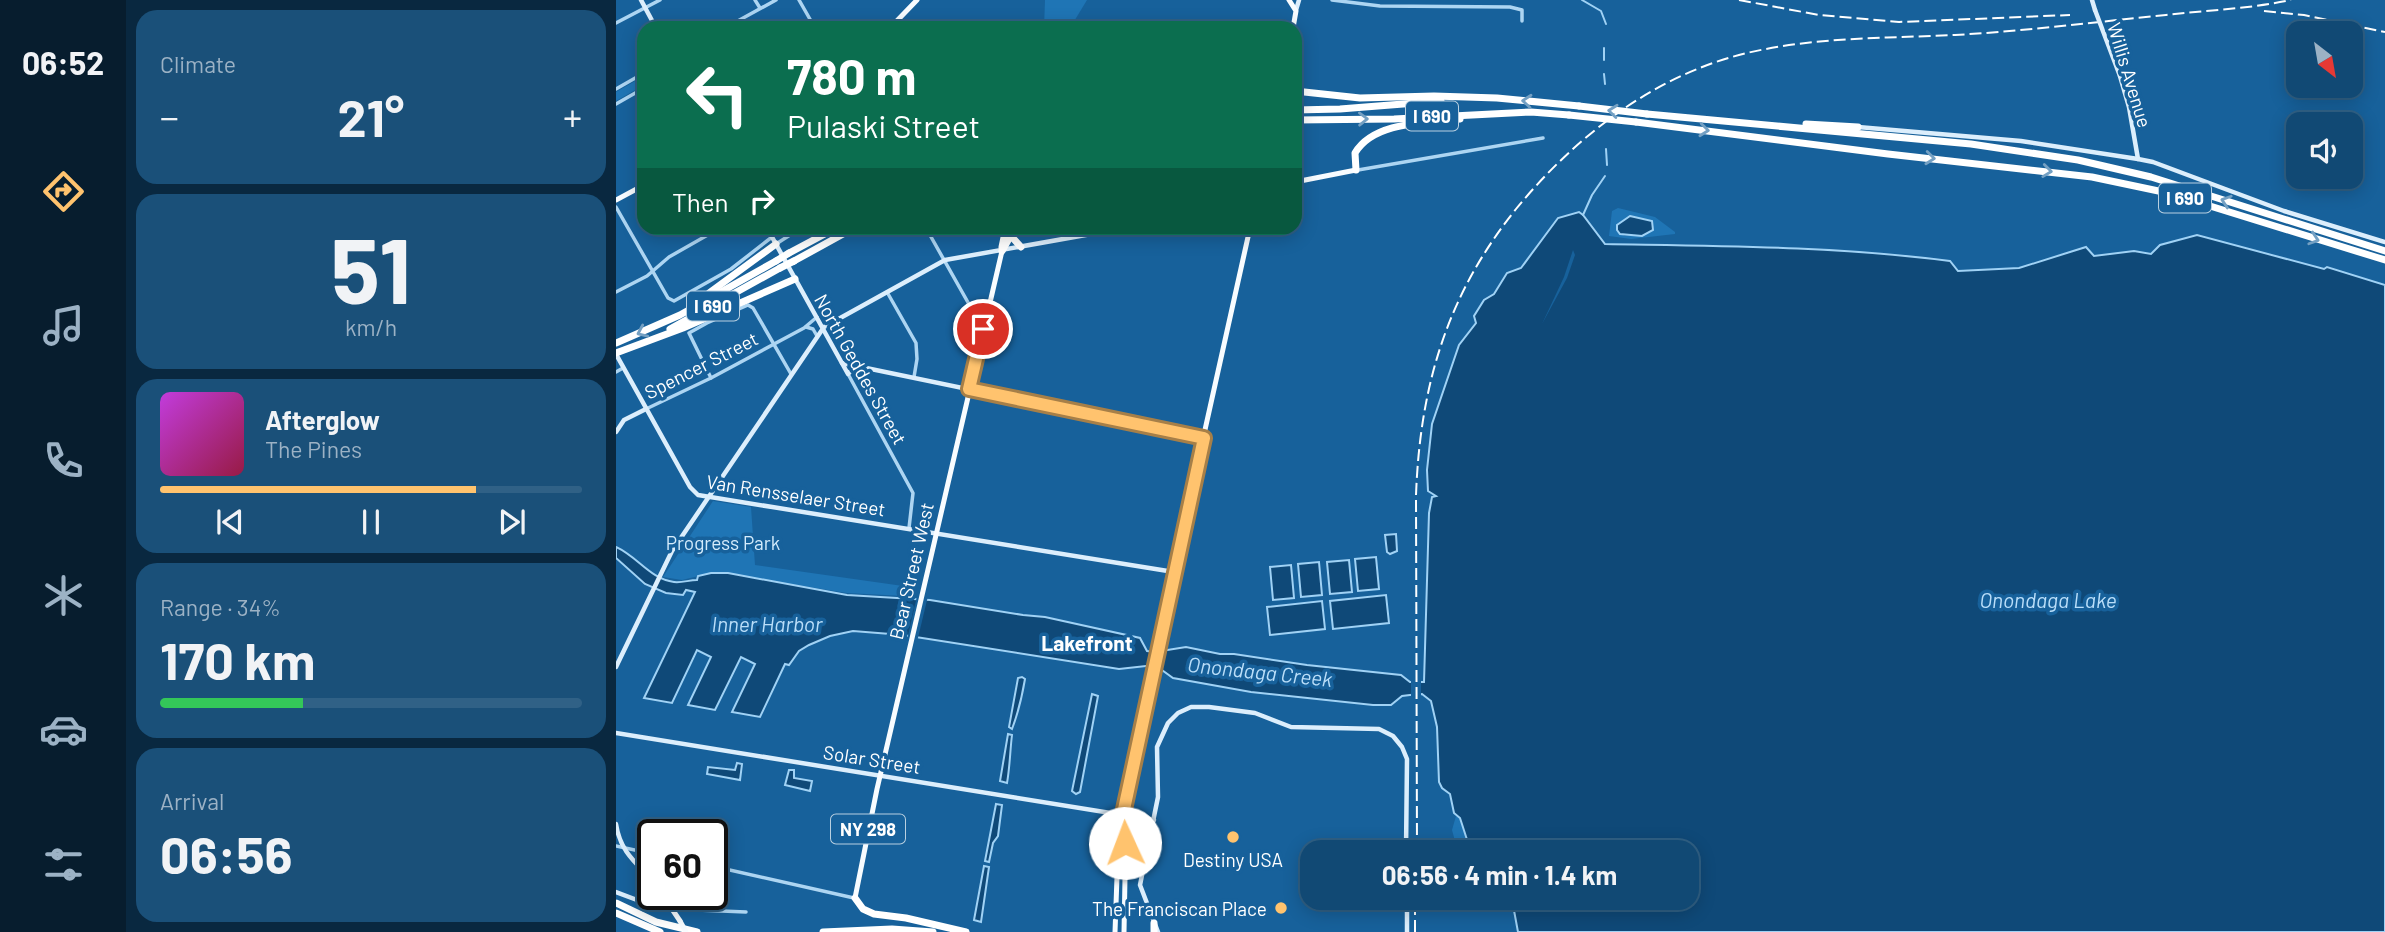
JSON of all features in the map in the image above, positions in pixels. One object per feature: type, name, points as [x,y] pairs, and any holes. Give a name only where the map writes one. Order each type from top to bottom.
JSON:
[{"type":"highway","points":[[1302,92],[1360,98],[1474,98]]},
{"type":"highway","name":"I 690","points":[[1302,110],[1339,110],[1474,98],[1522,100],[1972,144],[2091,163],[2151,177],[2385,251]]},
{"type":"highway","name":"I 690","points":[[1302,120],[1531,111],[2092,177],[2180,197],[2385,260]]},
{"type":"highway","points":[[1356,170],[1354,159],[1358,147],[1381,132],[1501,112]]},
{"type":"highway","points":[[1770,125],[1858,127]]},
{"type":"highway","name":"I 690","points":[[618,353],[644,342],[825,235]]},
{"type":"highway","name":"I 690","points":[[792,257],[838,235]]},
{"type":"highway","points":[[1002,251],[1008,235]]},
{"type":"highway","points":[[1013,235],[1021,247]]},
{"type":"highway","points":[[668,320],[715,289],[774,240]]},
{"type":"highway","name":"I 690","points":[[616,343],[778,265]]},
{"type":"highway","points":[[644,342],[795,279]]},
{"type":"highway","points":[[855,898],[863,909],[874,914],[945,925],[967,932]]},
{"type":"highway","points":[[616,903],[656,922],[697,932]]},
{"type":"highway","points":[[616,913],[660,932]]},
{"type":"highway","points":[[1154,923],[1156,932]]},
{"type":"highway","points":[[823,932],[892,929],[933,932]]},
{"type":"main road","points":[[898,21],[918,0]]},
{"type":"main road","points":[[1289,0],[1296,11],[1294,21]]},
{"type":"main road","points":[[1302,181],[1356,170]]},
{"type":"main road","points":[[616,200],[637,189]]},
{"type":"main road","points":[[1115,932],[1119,822],[1123,814],[1248,235]]},
{"type":"main road","name":"Bear Street West","points":[[855,898],[880,775],[1002,251]]},
{"type":"main road","points":[[1123,814],[1126,834],[1124,932]]},
{"type":"main road","points":[[673,910],[686,932]]},
{"type":"street","points":[[640,0],[652,21]]},
{"type":"street","points":[[616,23],[660,0]]},
{"type":"street","points":[[755,0],[760,8]]},
{"type":"street","points":[[737,21],[776,0]]},
{"type":"street","points":[[799,0],[811,21]]},
{"type":"street","points":[[1296,11],[1299,0]]},
{"type":"street","points":[[1332,0],[1380,6],[1519,8],[1523,13],[1522,21]]},
{"type":"street","name":"Willis Avenue","points":[[2092,0],[2129,107],[2138,159]]},
{"type":"street","points":[[616,89],[637,77]]},
{"type":"street","points":[[616,104],[637,92]]},
{"type":"street","points":[[1858,127],[2021,141],[2153,162],[2306,219],[2385,242]]},
{"type":"street","points":[[1356,170],[1543,138]]},
{"type":"street","points":[[616,207],[667,298],[676,301],[785,235]]},
{"type":"street","points":[[616,292],[653,272],[669,257],[708,235]]},
{"type":"street","name":"North Geddes Street","points":[[771,235],[911,488],[913,502],[909,528]]},
{"type":"street","points":[[930,235],[983,329]]},
{"type":"street","points":[[616,667],[673,551],[823,328],[945,260],[1087,235]]},
{"type":"street","points":[[887,292],[916,343],[914,377]]},
{"type":"street","points":[[711,378],[690,337],[691,331],[748,305],[753,308],[791,374]]},
{"type":"street","name":"Spencer Street","points":[[616,432],[624,420],[711,378],[804,328],[817,317]]},
{"type":"street","points":[[804,328],[813,329],[817,336]]},
{"type":"street","name":"Van Rensselaer Street","points":[[618,353],[623,368],[646,409],[690,487],[698,495],[1174,572]]},
{"type":"street","points":[[842,363],[1204,438]]},
{"type":"street","points":[[848,374],[853,368],[859,367]]},
{"type":"street","points":[[616,372],[623,368]]},
{"type":"street","points":[[1154,923],[1140,885],[1159,789],[1156,759],[1163,732],[1178,713],[1191,707],[1255,713],[1291,727],[1371,728],[1394,736],[1406,759],[1406,840]]},
{"type":"street","name":"Solar Street","points":[[616,733],[1154,820]]},
{"type":"street","points":[[1126,834],[1139,817]]},
{"type":"street","points":[[616,824],[619,847],[637,866]]},
{"type":"street","points":[[619,847],[637,851]]},
{"type":"street","points":[[728,870],[855,898]]},
{"type":"street","points":[[616,891],[637,900]]},
{"type":"street","points":[[703,910],[746,912]]},
{"type":"street","points":[[1407,910],[1407,932]]},
{"type":"green space","points":[[1045,0],[1087,0],[1074,21],[1044,21]]},
{"type":"green space","points":[[637,80],[637,89],[616,101],[616,92]]},
{"type":"green space","points":[[1618,208],[1655,217],[1675,234],[1631,239],[1609,236],[1612,211]],"holes":[[[1630,216],[1652,221],[1653,230],[1642,236],[1624,236],[1617,225]]]},
{"type":"green space","name":"Progress Park","points":[[713,501],[751,507],[755,565],[903,586],[904,596],[847,593],[728,574],[711,573],[682,580],[663,577]]},
{"type":"green space","points":[[1456,816],[1460,818],[1467,840],[1455,840],[1452,830]]},
{"type":"water","name":"Onondaga Lake","points":[[1579,212],[1605,244],[1864,252],[1950,261],[1958,271],[2019,268],[2086,247],[2094,256],[2134,251],[2151,254],[2160,245],[2197,235],[2324,269],[2327,267],[2385,285],[2385,932],[1518,932],[1514,910],[1699,910],[1699,840],[1467,840],[1460,818],[1454,813],[1450,794],[1439,782],[1437,727],[1431,701],[1422,694],[1402,696],[1391,705],[1373,705],[1251,692],[1173,678],[1155,665],[1119,669],[903,635],[853,631],[830,636],[799,651],[789,665],[785,664],[760,717],[732,712],[755,664],[741,657],[715,710],[688,705],[711,657],[697,650],[672,703],[644,698],[695,592],[686,590],[683,595],[666,593],[645,584],[616,558],[616,547],[658,577],[674,582],[697,580],[698,576],[711,573],[728,573],[847,595],[930,600],[1045,617],[1140,638],[1147,651],[1186,647],[1220,654],[1401,675],[1410,682],[1424,682],[1429,513],[1432,497],[1436,496],[1428,491],[1427,470],[1432,424],[1459,345],[1476,323],[1474,316],[1484,300],[1494,294],[1507,273],[1521,268],[1558,218]]},
{"type":"water","points":[[1630,216],[1652,221],[1653,230],[1642,236],[1620,234],[1617,225]]},
{"type":"water","points":[[1396,534],[1397,551],[1390,554],[1387,552],[1385,535]]},
{"type":"water","points":[[1376,557],[1379,589],[1358,591],[1355,559]]},
{"type":"water","points":[[1349,560],[1352,592],[1330,594],[1327,562]]},
{"type":"water","points":[[1319,562],[1322,595],[1301,597],[1298,564]]},
{"type":"water","points":[[1291,565],[1294,598],[1273,600],[1270,567]]},
{"type":"water","points":[[1386,595],[1389,623],[1333,629],[1330,601]]},
{"type":"water","points":[[1322,601],[1325,629],[1270,635],[1267,607]]},
{"type":"water","points":[[1018,678],[1025,679],[1024,686],[1012,729],[1009,727]]},
{"type":"water","points":[[1092,694],[1098,696],[1080,792],[1076,794],[1072,791]]},
{"type":"water","points":[[1008,734],[1012,735],[1007,783],[1000,781]]},
{"type":"water","points":[[737,763],[742,764],[740,780],[707,774],[708,767],[735,770]]},
{"type":"water","points":[[789,770],[794,770],[794,778],[812,781],[810,791],[785,785]]},
{"type":"water","points":[[996,804],[1002,805],[998,836],[993,843],[989,862],[985,861]]},
{"type":"water","points":[[984,866],[989,867],[981,922],[974,920]]},
{"type":"pier","points":[[1573,250],[1575,255],[1567,278],[1542,324],[1564,277]]},
{"type":"pier","points":[[917,596],[928,596],[917,642],[907,640]]},
{"type":"pier","points":[[1411,681],[1421,681],[1421,698],[1411,698]]},
{"type":"waterway","points":[[1582,0],[1601,11],[1606,24]]},
{"type":"waterway","points":[[1604,48],[1604,60]]},
{"type":"waterway","points":[[1604,74],[1605,84]]},
{"type":"waterway","points":[[1606,149],[1607,165]]},
{"type":"waterway","points":[[1583,215],[1605,176]]},
{"type":"railway","points":[[1739,0],[1819,15],[1899,22],[2070,15]]},
{"type":"railway","points":[[1417,840],[1416,495],[1424,416],[1431,379],[1455,309],[1492,242],[1541,180],[1568,154],[1627,106],[1659,87],[1729,58],[1766,49],[1836,40],[2034,29],[2291,0]]},
{"type":"railway","points":[[2264,11],[2304,15],[2385,32]]},
{"type":"railway","points":[[1415,910],[1415,932]]},
{"type":"place","name":"Destiny USA","points":[[1233,837]]},
{"type":"place","name":"The Franciscan Place","points":[[1281,908]]},
{"type":"district","name":"Lakefront","points":[[1087,642]]},
{"type":"route","points":[[983,329],[969,389],[1204,438],[1123,814],[1126,824],[1125,843]]},
{"type":"water label","name":"Inner Harbor","points":[[767,623]]},
{"type":"water label","name":"Onondaga Creek","points":[[1260,671]]}]
